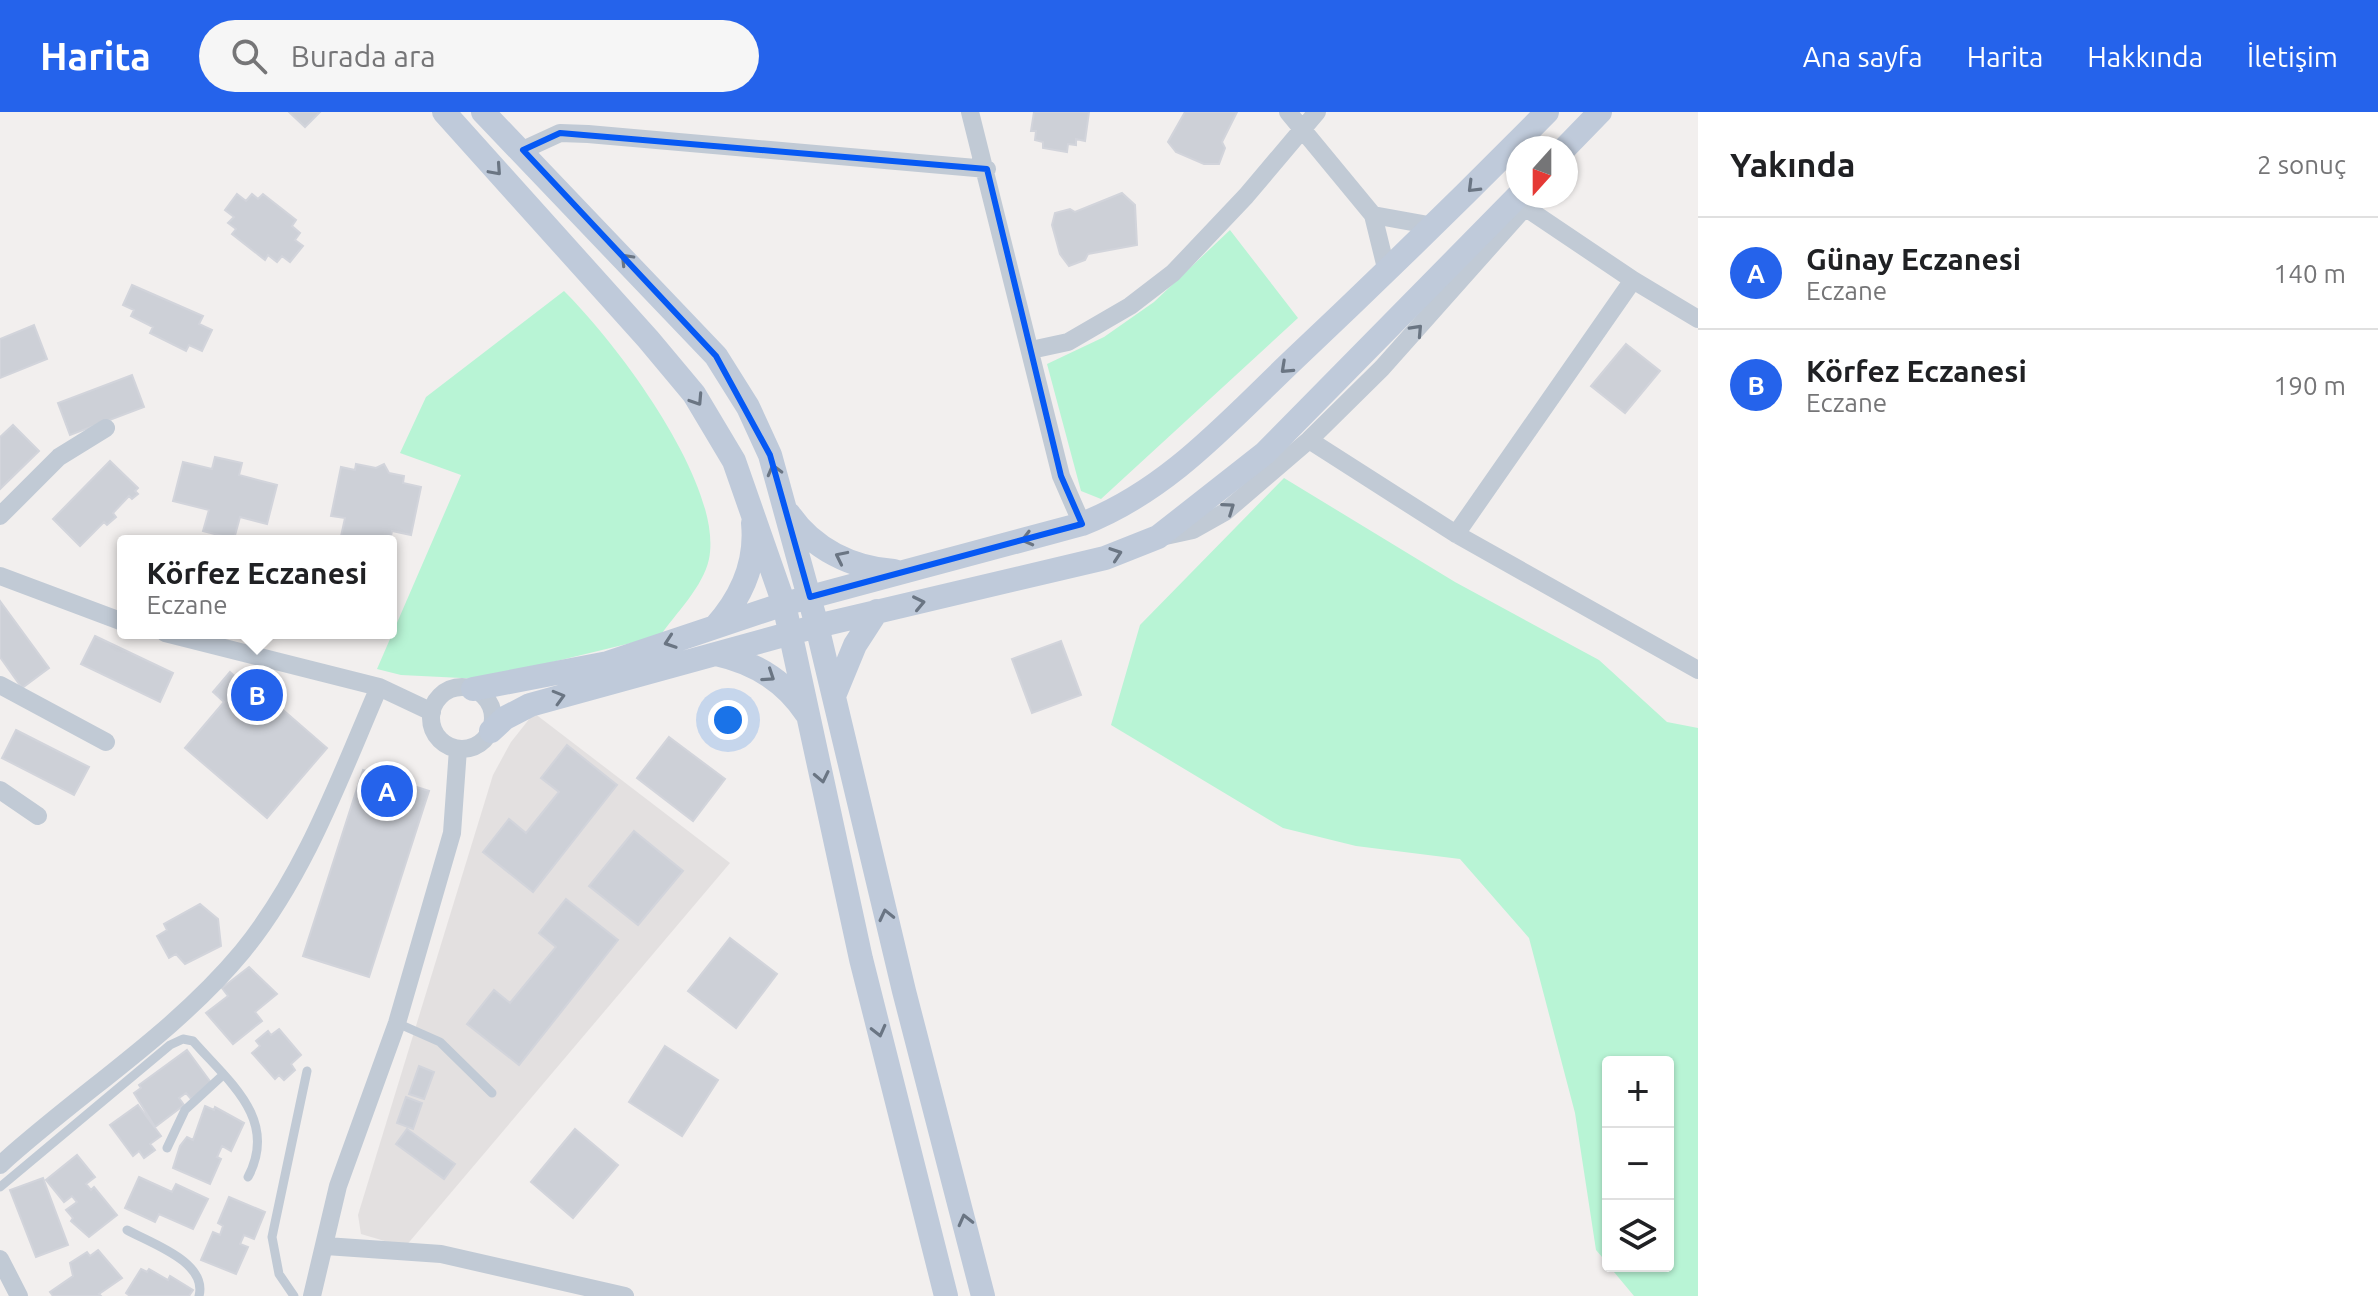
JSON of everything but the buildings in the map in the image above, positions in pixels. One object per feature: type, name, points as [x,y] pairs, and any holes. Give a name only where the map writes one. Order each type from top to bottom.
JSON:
[{"type":"street","points":[[444,112],[694,394],[734,461],[784,604],[861,959],[946,1296]]},
{"type":"street","points":[[483,112],[523,150],[716,356],[748,407],[770,455],[810,597],[904,991],[983,1296]]},
{"type":"street","points":[[970,112],[987,169],[1061,476],[1082,524]]},
{"type":"street","points":[[1288,112],[1373,215],[1387,272]]},
{"type":"street","points":[[1031,350],[1068,342],[1130,306],[1173,273],[1317,112]]},
{"type":"street","points":[[1520,208],[1382,368],[1309,440],[1225,512],[1193,530],[1158,537],[1105,558],[817,626],[530,705],[505,718],[477,745],[458,749],[449,746],[435,733],[432,712],[442,694],[463,687],[473,689],[608,663],[784,604],[1082,524],[1146,494],[1174,473],[1387,272],[1547,112]]},
{"type":"street","points":[[1577,136],[1600,112]]},
{"type":"street","points":[[523,150],[545,138],[574,134],[987,169]]},
{"type":"street","points":[[1158,537],[1265,453],[1519,208]]},
{"type":"street","points":[[1538,208],[1633,280],[1698,319]]},
{"type":"street","points":[[1373,215],[1434,226]]},
{"type":"street","points":[[1456,534],[1633,280]]},
{"type":"street","points":[[0,516],[59,457],[106,428]]},
{"type":"street","points":[[1309,440],[1456,534],[1698,670]]},
{"type":"street","points":[[715,627],[734,603],[747,575],[753,531],[749,501]]},
{"type":"street","points":[[783,506],[803,531],[841,558],[870,568],[916,570]]},
{"type":"street","points":[[0,576],[117,620]]},
{"type":"street","points":[[834,696],[855,645],[877,611]]},
{"type":"street","points":[[189,639],[379,687],[432,712]]},
{"type":"street","points":[[713,654],[748,663],[770,676],[790,692],[810,720]]},
{"type":"street","points":[[0,685],[106,742]]},
{"type":"street","points":[[0,1165],[173,1020],[242,952],[295,872],[379,687]]},
{"type":"street","points":[[473,689],[489,702],[493,721],[491,731]]},
{"type":"street","points":[[312,1296],[338,1186],[397,1023],[452,833],[458,749]]},
{"type":"street","points":[[0,790],[38,816]]},
{"type":"street","points":[[326,1246],[441,1254],[625,1296]]},
{"type":"street","points":[[0,1259],[19,1296]]},
{"type":"lane","points":[[397,1023],[440,1042],[492,1093]]},
{"type":"lane","points":[[0,1187],[178,1040],[193,1041],[248,1103],[257,1122],[257,1155],[248,1177]]},
{"type":"lane","points":[[294,1296],[279,1274],[272,1237],[307,1071]]},
{"type":"lane","points":[[167,1148],[185,1110],[223,1075]]},
{"type":"lane","points":[[127,1230],[187,1263],[198,1277],[199,1296]]},
{"type":"highlighted area","points":[[560,133],[588,134],[987,169],[1061,476],[1082,524],[810,597],[770,455],[716,356],[523,150]]},
{"type":"shaded area","points":[[534,713],[730,863],[405,1247],[361,1234],[358,1215],[493,775],[511,742]]},
{"type":"green space","points":[[1230,230],[1298,318],[1101,499],[1081,491],[1047,364],[1104,337],[1154,302]]},
{"type":"green space","points":[[564,291],[636,378],[683,454],[700,493],[709,528],[709,559],[701,580],[660,636],[482,679],[401,675],[377,669],[390,639],[397,639],[397,623],[461,475],[400,453],[426,397]]},
{"type":"green space","points":[[1284,478],[1455,582],[1599,660],[1667,722],[1698,728],[1698,1296],[1634,1296],[1614,1272],[1674,1272],[1674,1056],[1602,1056],[1602,1257],[1596,1250],[1575,1113],[1529,938],[1460,859],[1356,846],[1283,828],[1111,725],[1140,625]]},
{"type":"place","name":"Körfez Eczanesi","points":[[257,695]]},
{"type":"place","name":"Günay Eczanesi","points":[[387,791]]}]
